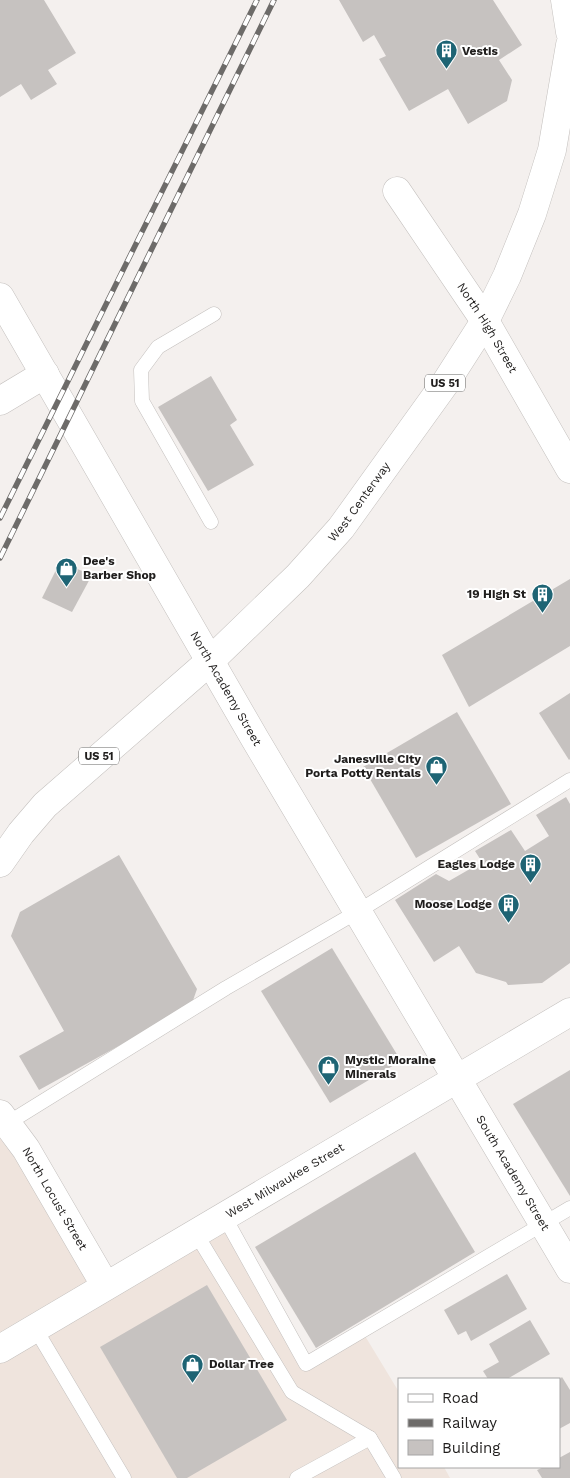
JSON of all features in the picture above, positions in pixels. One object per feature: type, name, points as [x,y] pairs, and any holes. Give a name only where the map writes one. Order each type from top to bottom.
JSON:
[{"type":"main road","points":[[565,0],[570,32]]},
{"type":"main road","name":"West Centerway","points":[[0,863],[21,833],[45,805],[210,661],[298,576],[341,528],[456,368],[485,321],[507,276],[532,214],[552,150],[570,45]]},
{"type":"main road","name":"North High Street","points":[[397,191],[485,321],[570,469]]},
{"type":"main road","name":"North Academy Street","points":[[0,298],[210,661],[456,1078]]},
{"type":"main road","points":[[0,401],[45,374]]},
{"type":"main road","name":"West Milwaukee Street","points":[[0,1349],[570,1012]]},
{"type":"main road","name":"South Academy Street","points":[[456,1078],[570,1269]]},
{"type":"main road","name":"North Locust Street","points":[[4,1118],[26,1149],[105,1286]]},
{"type":"lane","points":[[210,522],[142,401],[141,370],[158,348],[214,314]]},
{"type":"lane","points":[[4,1118],[357,912],[570,780]]},
{"type":"lane","points":[[224,1216],[306,1364],[570,1208]]},
{"type":"lane","points":[[195,1232],[292,1392],[370,1438],[394,1478]]},
{"type":"lane","points":[[35,1328],[124,1478]]},
{"type":"lane","points":[[297,1478],[370,1438]]},
{"type":"shaded area","points":[[0,1114],[105,1285],[224,1216],[306,1364],[362,1331],[398,1390],[398,1468],[445,1468],[450,1478],[0,1478]]},
{"type":"building","points":[[0,0],[44,0],[76,53],[48,70],[57,84],[31,100],[21,84],[0,97]]},
{"type":"building","name":"Vestis","points":[[339,0],[493,0],[522,45],[499,60],[512,80],[507,101],[468,124],[448,89],[409,111],[379,59],[386,56],[374,35],[363,42]]},
{"type":"building","points":[[211,376],[237,420],[230,425],[254,465],[208,491],[158,407]]},
{"type":"building","name":"Dee's Barber Shop","points":[[60,562],[92,575],[72,612],[42,598]]},
{"type":"building","name":"19 High St","points":[[570,579],[570,646],[469,707],[442,655]]},
{"type":"building","points":[[570,693],[570,759],[569,760],[539,713]]},
{"type":"building","name":"Janesville City Porta Potty Rentals","points":[[457,712],[511,804],[416,858],[363,767]]},
{"type":"building","points":[[566,797],[570,804],[570,963],[542,983],[508,985],[506,982],[476,973],[459,946],[434,962],[395,900],[436,874],[449,881],[482,862],[475,851],[511,830],[525,851],[549,836],[536,815]]},
{"type":"building","points":[[119,855],[197,989],[191,1006],[39,1090],[19,1056],[64,1031],[11,936],[20,912]]},
{"type":"building","points":[[332,948],[401,1061],[330,1103],[261,991]]},
{"type":"building","points":[[570,1070],[570,1196],[513,1104]]},
{"type":"building","points":[[415,1152],[475,1252],[316,1348],[255,1247]]},
{"type":"building","points":[[507,1274],[527,1309],[471,1341],[466,1331],[458,1335],[444,1310]]},
{"type":"building","name":"Dollar Tree","points":[[207,1285],[287,1420],[187,1478],[177,1478],[100,1347]]},
{"type":"building","points":[[530,1320],[550,1354],[509,1378],[487,1378],[483,1371],[499,1362],[489,1344]]},
{"type":"building","points":[[562,1377],[570,1390],[570,1423],[560,1428],[560,1379]]},
{"type":"building","points":[[570,1452],[570,1478],[542,1478],[537,1470],[542,1468],[560,1468],[560,1457]]},
{"type":"railway","points":[[0,518],[257,0]]},
{"type":"railway","points":[[0,558],[274,0]]},
{"type":"place","name":"Vestis","points":[[446,70]]},
{"type":"place","name":"Dee's Barber Shop","points":[[67,587]]},
{"type":"place","name":"19 High St","points":[[542,613]]},
{"type":"place","name":"Janesville City Porta Potty Rentals","points":[[437,785]]},
{"type":"place","name":"Eagles Lodge","points":[[531,883]]},
{"type":"place","name":"Moose Lodge","points":[[508,923]]},
{"type":"place","name":"Mystic Moraine Minerals","points":[[329,1086]]},
{"type":"place","name":"Dollar Tree","points":[[193,1383]]}]
